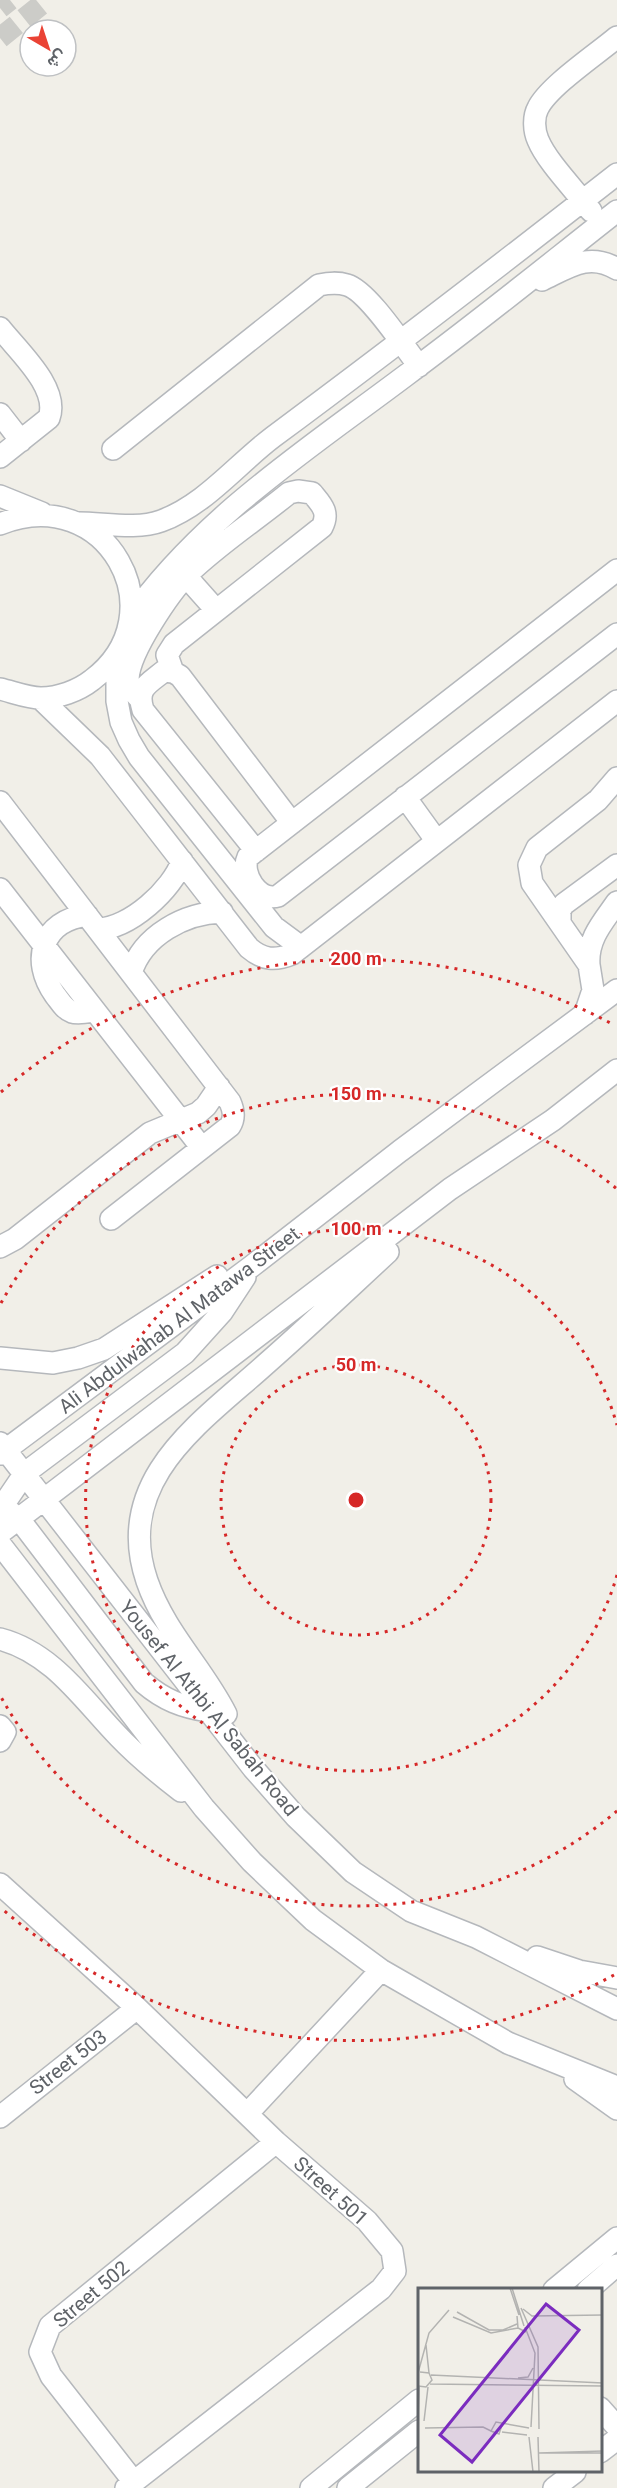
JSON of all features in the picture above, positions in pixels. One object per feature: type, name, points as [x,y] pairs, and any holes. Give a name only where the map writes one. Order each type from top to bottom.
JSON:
[{"type":"street","points":[[130,619],[178,560],[213,526],[285,465],[419,366],[609,217],[583,201],[537,139],[535,123],[537,110],[544,99],[617,38]]},
{"type":"street","points":[[0,496],[46,514],[79,523],[133,525],[158,522],[178,513],[202,497],[268,441],[617,174]]},
{"type":"street","points":[[506,297],[584,261],[604,263],[617,269]]},
{"type":"street","points":[[113,449],[320,285],[333,282],[350,285],[364,295],[419,366]]},
{"type":"street","points":[[0,328],[46,386],[52,400],[49,418],[0,457]]},
{"type":"street","points":[[0,414],[21,441]]},
{"type":"street","points":[[173,672],[167,655],[174,644],[322,527],[326,520],[324,507],[312,493],[298,490],[289,493],[189,573],[171,594],[136,650],[128,680],[131,689],[139,698],[142,710],[256,851]]},
{"type":"street","points":[[0,524],[18,517],[46,514]]},
{"type":"street","points":[[0,689],[40,698],[63,695],[84,686],[103,672],[118,654],[126,637],[130,619],[130,596],[125,573],[114,553],[99,536],[79,523]]},
{"type":"street","points":[[617,570],[248,857],[245,864],[246,873],[261,893],[268,897],[278,896],[617,635]]},
{"type":"street","points":[[189,573],[192,583],[216,610]]},
{"type":"street","points":[[118,654],[117,701],[121,722],[139,757],[274,927],[301,947]]},
{"type":"street","points":[[139,698],[143,689],[164,671],[180,676],[292,823]]},
{"type":"street","points":[[40,698],[100,756],[249,948],[258,956],[270,959],[281,959],[301,947],[617,700]]},
{"type":"street","points":[[589,965],[532,883],[530,874],[532,856],[543,841],[598,800],[617,778]]},
{"type":"street","points":[[405,797],[436,840]]},
{"type":"street","points":[[4,811],[93,922],[234,1110],[230,1126],[111,1219]]},
{"type":"street","points":[[182,861],[174,879],[161,894],[112,928],[93,922],[66,920],[56,927],[49,935],[42,965],[44,978],[64,1007],[77,1013],[95,1011],[202,1148]]},
{"type":"street","points":[[560,923],[560,910],[564,904],[617,866]]},
{"type":"street","points":[[0,889],[45,947]]},
{"type":"street","points":[[585,1014],[593,990],[589,946],[617,902]]},
{"type":"street","points":[[131,973],[134,964],[148,945],[177,923],[196,914],[222,912]]},
{"type":"street","name":"Ali Abdulwahab Al Matawa Street","points":[[1,1454],[252,1266],[400,1151],[617,990]]},
{"type":"street","points":[[9,1500],[45,1499],[450,1189],[553,1120],[617,1070]]},
{"type":"street","points":[[0,1246],[15,1239],[150,1133],[198,1113],[206,1106],[219,1087]]},
{"type":"street","points":[[583,1096],[617,1090]]},
{"type":"street","points":[[0,1358],[53,1363],[104,1349],[287,1231],[400,1151]]},
{"type":"street","points":[[253,1768],[224,1710],[171,1632],[147,1581],[140,1550],[141,1520],[149,1492],[162,1464],[178,1443],[209,1412],[268,1362],[424,1219],[450,1189]]},
{"type":"street","points":[[0,1533],[9,1500],[185,1353],[222,1312],[252,1266]]},
{"type":"street","name":"Yousef Al Athbi Al Sabah Road","points":[[1,1454],[9,1500],[45,1499],[253,1768],[296,1817],[353,1872],[411,1911],[476,1937],[617,2009]]},
{"type":"street","points":[[9,1500],[144,1683],[162,1698],[184,1707],[208,1711]]},
{"type":"street","points":[[0,1544],[204,1808],[252,1862],[313,1920],[381,1970],[508,2043],[580,2081],[617,2109]]},
{"type":"street","points":[[0,1639],[37,1654],[63,1676],[119,1737],[159,1774],[204,1808]]},
{"type":"street","points":[[0,1726],[5,1732],[0,1741]]},
{"type":"street","name":"Street 501","points":[[0,1884],[136,2008],[276,2142],[368,2221],[392,2251],[395,2271],[381,2289],[130,2485]]},
{"type":"street","points":[[476,1937],[579,1971],[617,1978]]},
{"type":"street","points":[[247,2114],[381,1970]]},
{"type":"street","name":"Street 503","points":[[0,2117],[136,2008]]},
{"type":"street","points":[[508,2043],[617,2087]]},
{"type":"street","name":"Street 502","points":[[130,2485],[51,2376],[40,2352],[50,2326],[276,2142]]},
{"type":"street","points":[[556,2288],[617,2238]]},
{"type":"street","points":[[590,2288],[617,2265]]},
{"type":"street","points":[[311,2488],[418,2401]]},
{"type":"street","points":[[602,2410],[617,2427]]},
{"type":"street","points":[[348,2488],[418,2432]]},
{"type":"street","points":[[602,2450],[617,2439]]},
{"type":"street","points":[[554,2488],[574,2473]]},
{"type":"tunnel","points":[[0,8],[10,0]]},
{"type":"tunnel","points":[[0,38],[47,0]]}]
